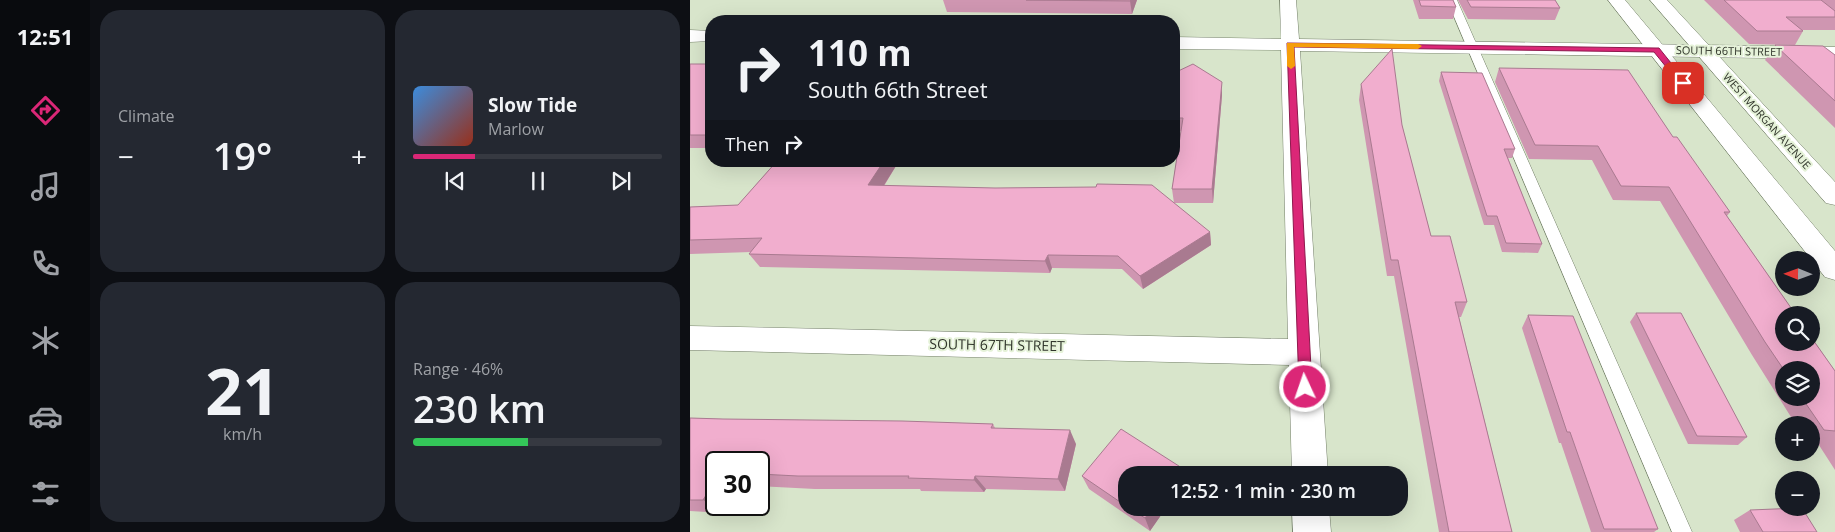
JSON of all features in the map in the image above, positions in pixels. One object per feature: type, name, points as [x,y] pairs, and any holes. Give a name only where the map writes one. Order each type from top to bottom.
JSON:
[{"type":"street","points":[[1288,0],[1310,466]]},
{"type":"street","points":[[1616,0],[1835,270]]},
{"type":"street","name":"WEST MORGAN AVENUE","points":[[1658,0],[1835,197]]},
{"type":"street","points":[[690,36],[705,36]]},
{"type":"street","name":"SOUTH 66TH STREET","points":[[1180,43],[1835,53]]},
{"type":"street","name":"SOUTH 67TH STREET","points":[[690,338],[1304,352]]},
{"type":"street","points":[[1311,516],[1312,532]]},
{"type":"lane","points":[[1452,0],[1682,532]]},
{"type":"building","points":[[1026,0],[1131,0],[1130,1]]},
{"type":"building","points":[[1419,0],[1453,0],[1456,7],[1421,6]]},
{"type":"building","points":[[1467,0],[1555,0],[1560,8],[1471,7]]},
{"type":"building","points":[[1724,0],[1821,0],[1835,11],[1835,17],[1786,17],[1803,31],[1757,31]]},
{"type":"building","points":[[1775,45],[1823,46],[1835,55],[1835,101]]},
{"type":"building","points":[[1392,49],[1402,125],[1431,236],[1450,236],[1467,302],[1455,302],[1512,532],[1449,532],[1398,260],[1391,260],[1361,84]]},
{"type":"building","points":[[690,64],[705,64],[705,135],[690,135]]},
{"type":"building","points":[[1193,64],[1222,82],[1212,189],[1172,189],[1175,167],[1180,167],[1180,137],[1183,118],[1180,118],[1180,70]]},
{"type":"building","points":[[1499,68],[1628,70],[1673,137],[1677,137],[1730,212],[1724,212],[1775,285],[1775,296],[1783,296],[1790,306],[1775,306],[1775,351],[1820,350],[1835,371],[1835,431],[1824,430],[1820,424],[1820,416],[1814,416],[1808,406],[1820,406],[1820,361],[1778,361],[1669,187],[1621,186],[1598,146],[1535,145]]},
{"type":"building","points":[[1441,72],[1482,73],[1515,149],[1504,149],[1542,244],[1506,243],[1497,216],[1487,216]]},
{"type":"building","points":[[772,167],[880,167],[868,185],[995,188],[1096,187],[1097,184],[1152,185],[1210,232],[1140,276],[1118,256],[1048,255],[1045,261],[749,254],[762,238],[690,240],[690,207],[738,205]]},
{"type":"building","points":[[1636,313],[1681,313],[1747,437],[1697,436]]},
{"type":"building","points":[[1528,315],[1573,316],[1658,529],[1604,529],[1570,432],[1567,432]]},
{"type":"building","points":[[690,418],[902,421],[993,424],[991,428],[1070,430],[1058,479],[975,476],[974,480],[908,478],[909,476],[770,475],[770,451],[705,451],[705,497],[703,500],[690,500]]},
{"type":"building","points":[[1121,429],[1179,466],[1118,466],[1118,501],[1082,476]]},
{"type":"building","points":[[1775,509],[1775,516],[1807,516],[1817,532],[1763,532],[1750,510]]},
{"type":"slow traffic","points":[[1291,66],[1290,45],[1418,46]]},
{"type":"route","points":[[1305,387],[1290,45],[1656,50],[1683,83]]}]
